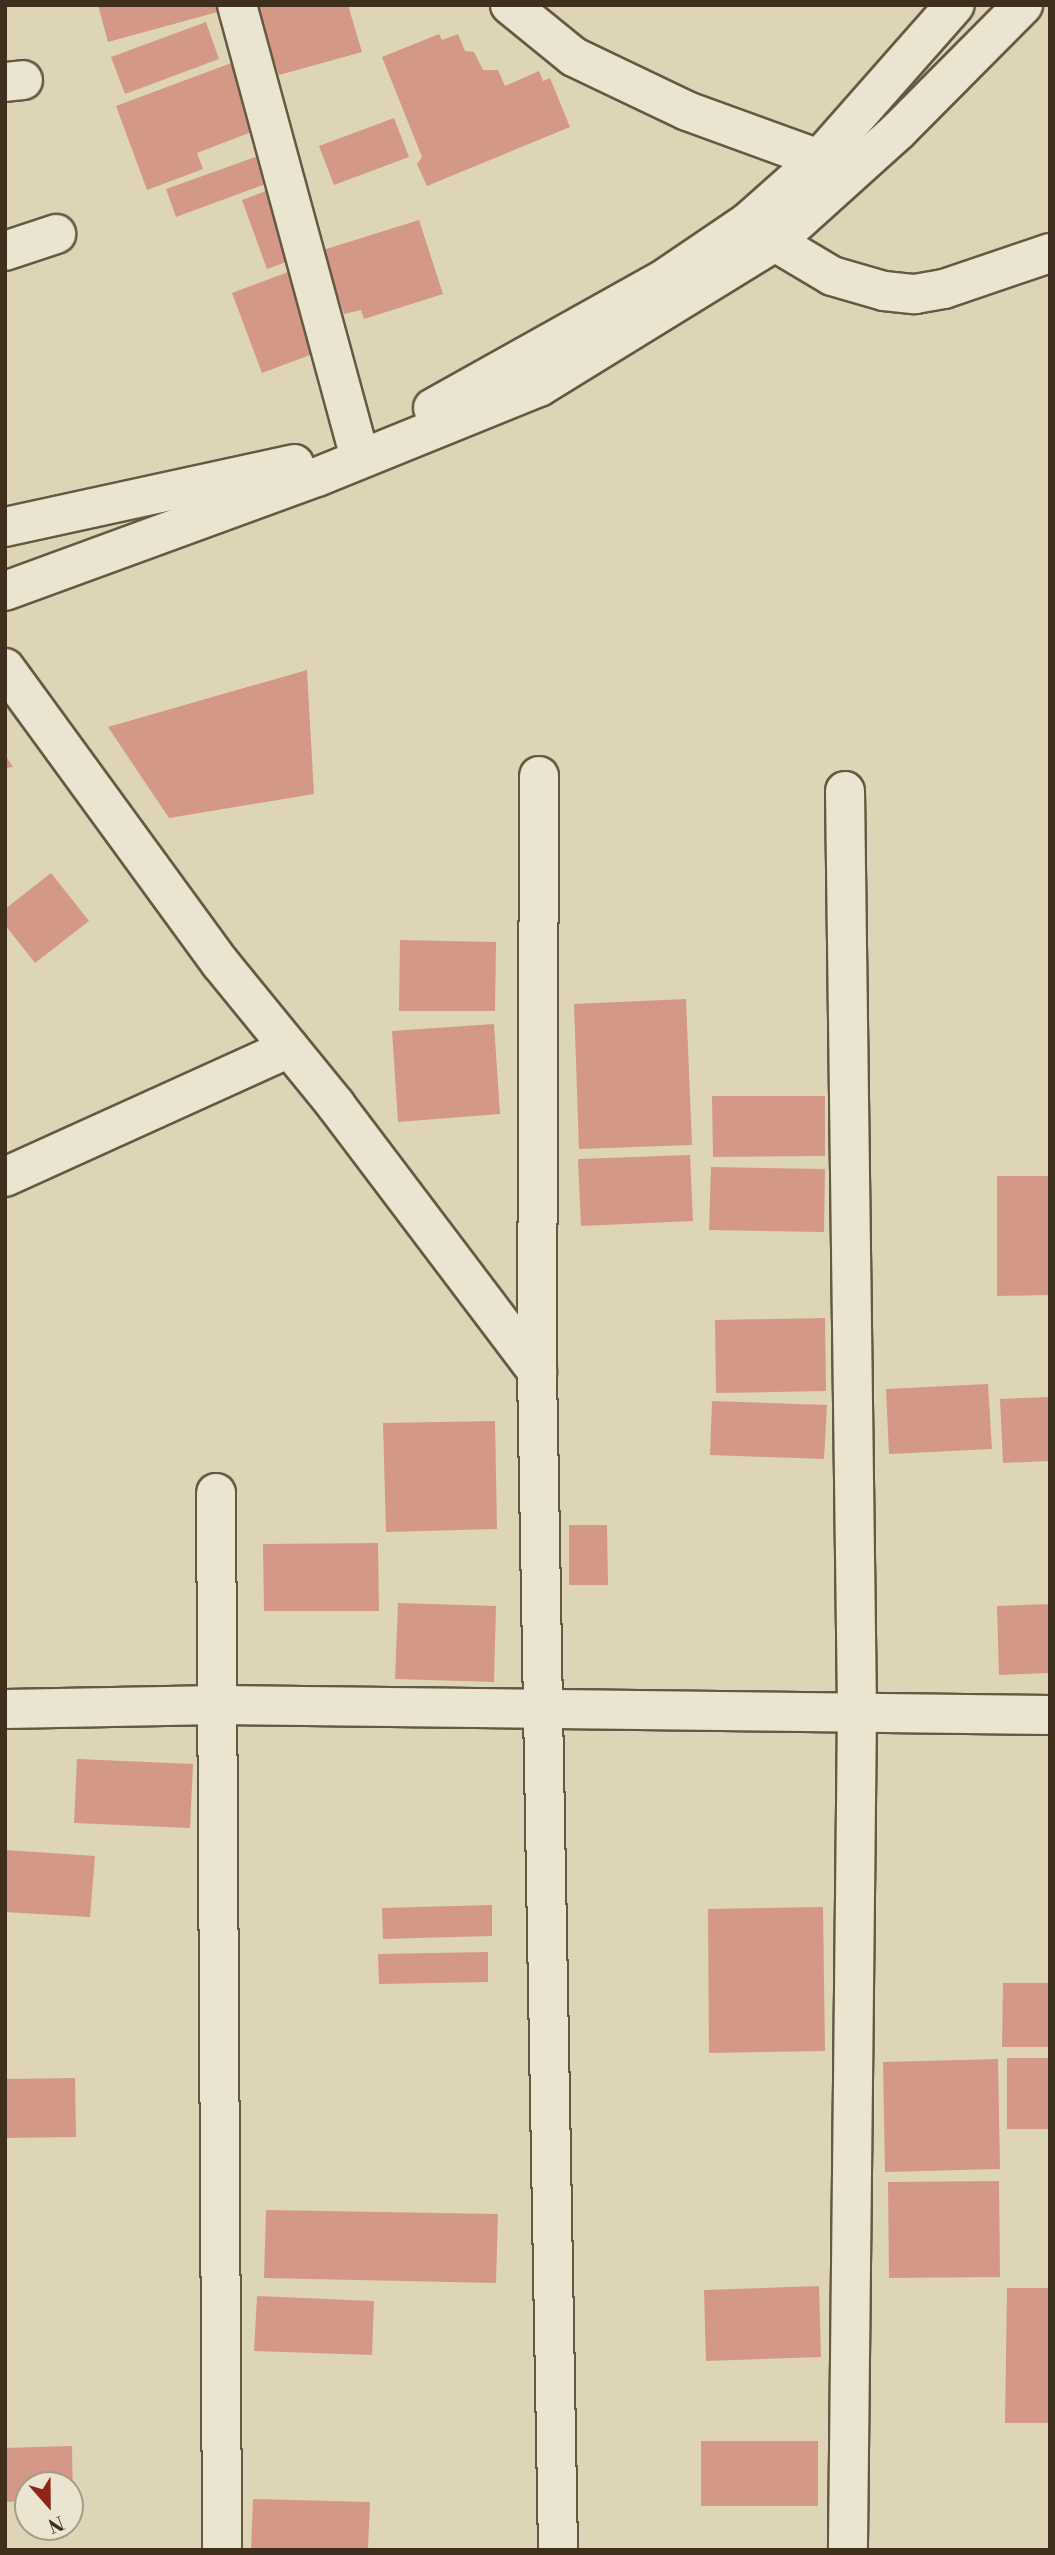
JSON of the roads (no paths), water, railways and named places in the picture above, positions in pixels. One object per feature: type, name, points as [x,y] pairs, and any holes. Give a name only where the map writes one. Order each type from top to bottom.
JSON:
[{"type":"street","points":[[237,5],[358,451]]},
{"type":"street","points":[[510,5],[575,57],[687,111],[819,159]]},
{"type":"street","points":[[5,527],[358,451],[667,277],[748,222],[819,159],[955,5]]},
{"type":"street","points":[[5,592],[317,477],[539,387],[775,242],[899,130],[1023,5]]},
{"type":"street","points":[[5,251],[56,234]]},
{"type":"street","points":[[775,242],[832,275],[884,291],[915,294],[944,289],[1050,253]]},
{"type":"street","points":[[5,667],[221,964],[289,1048],[537,1371]]},
{"type":"street","points":[[539,776],[537,1371],[558,2550]]},
{"type":"street","points":[[845,791],[857,1712],[848,2550]]},
{"type":"street","points":[[5,1177],[289,1048]]},
{"type":"street","points":[[216,1493],[222,2550]]},
{"type":"street","points":[[5,1709],[219,1704],[1050,1715]]}]
